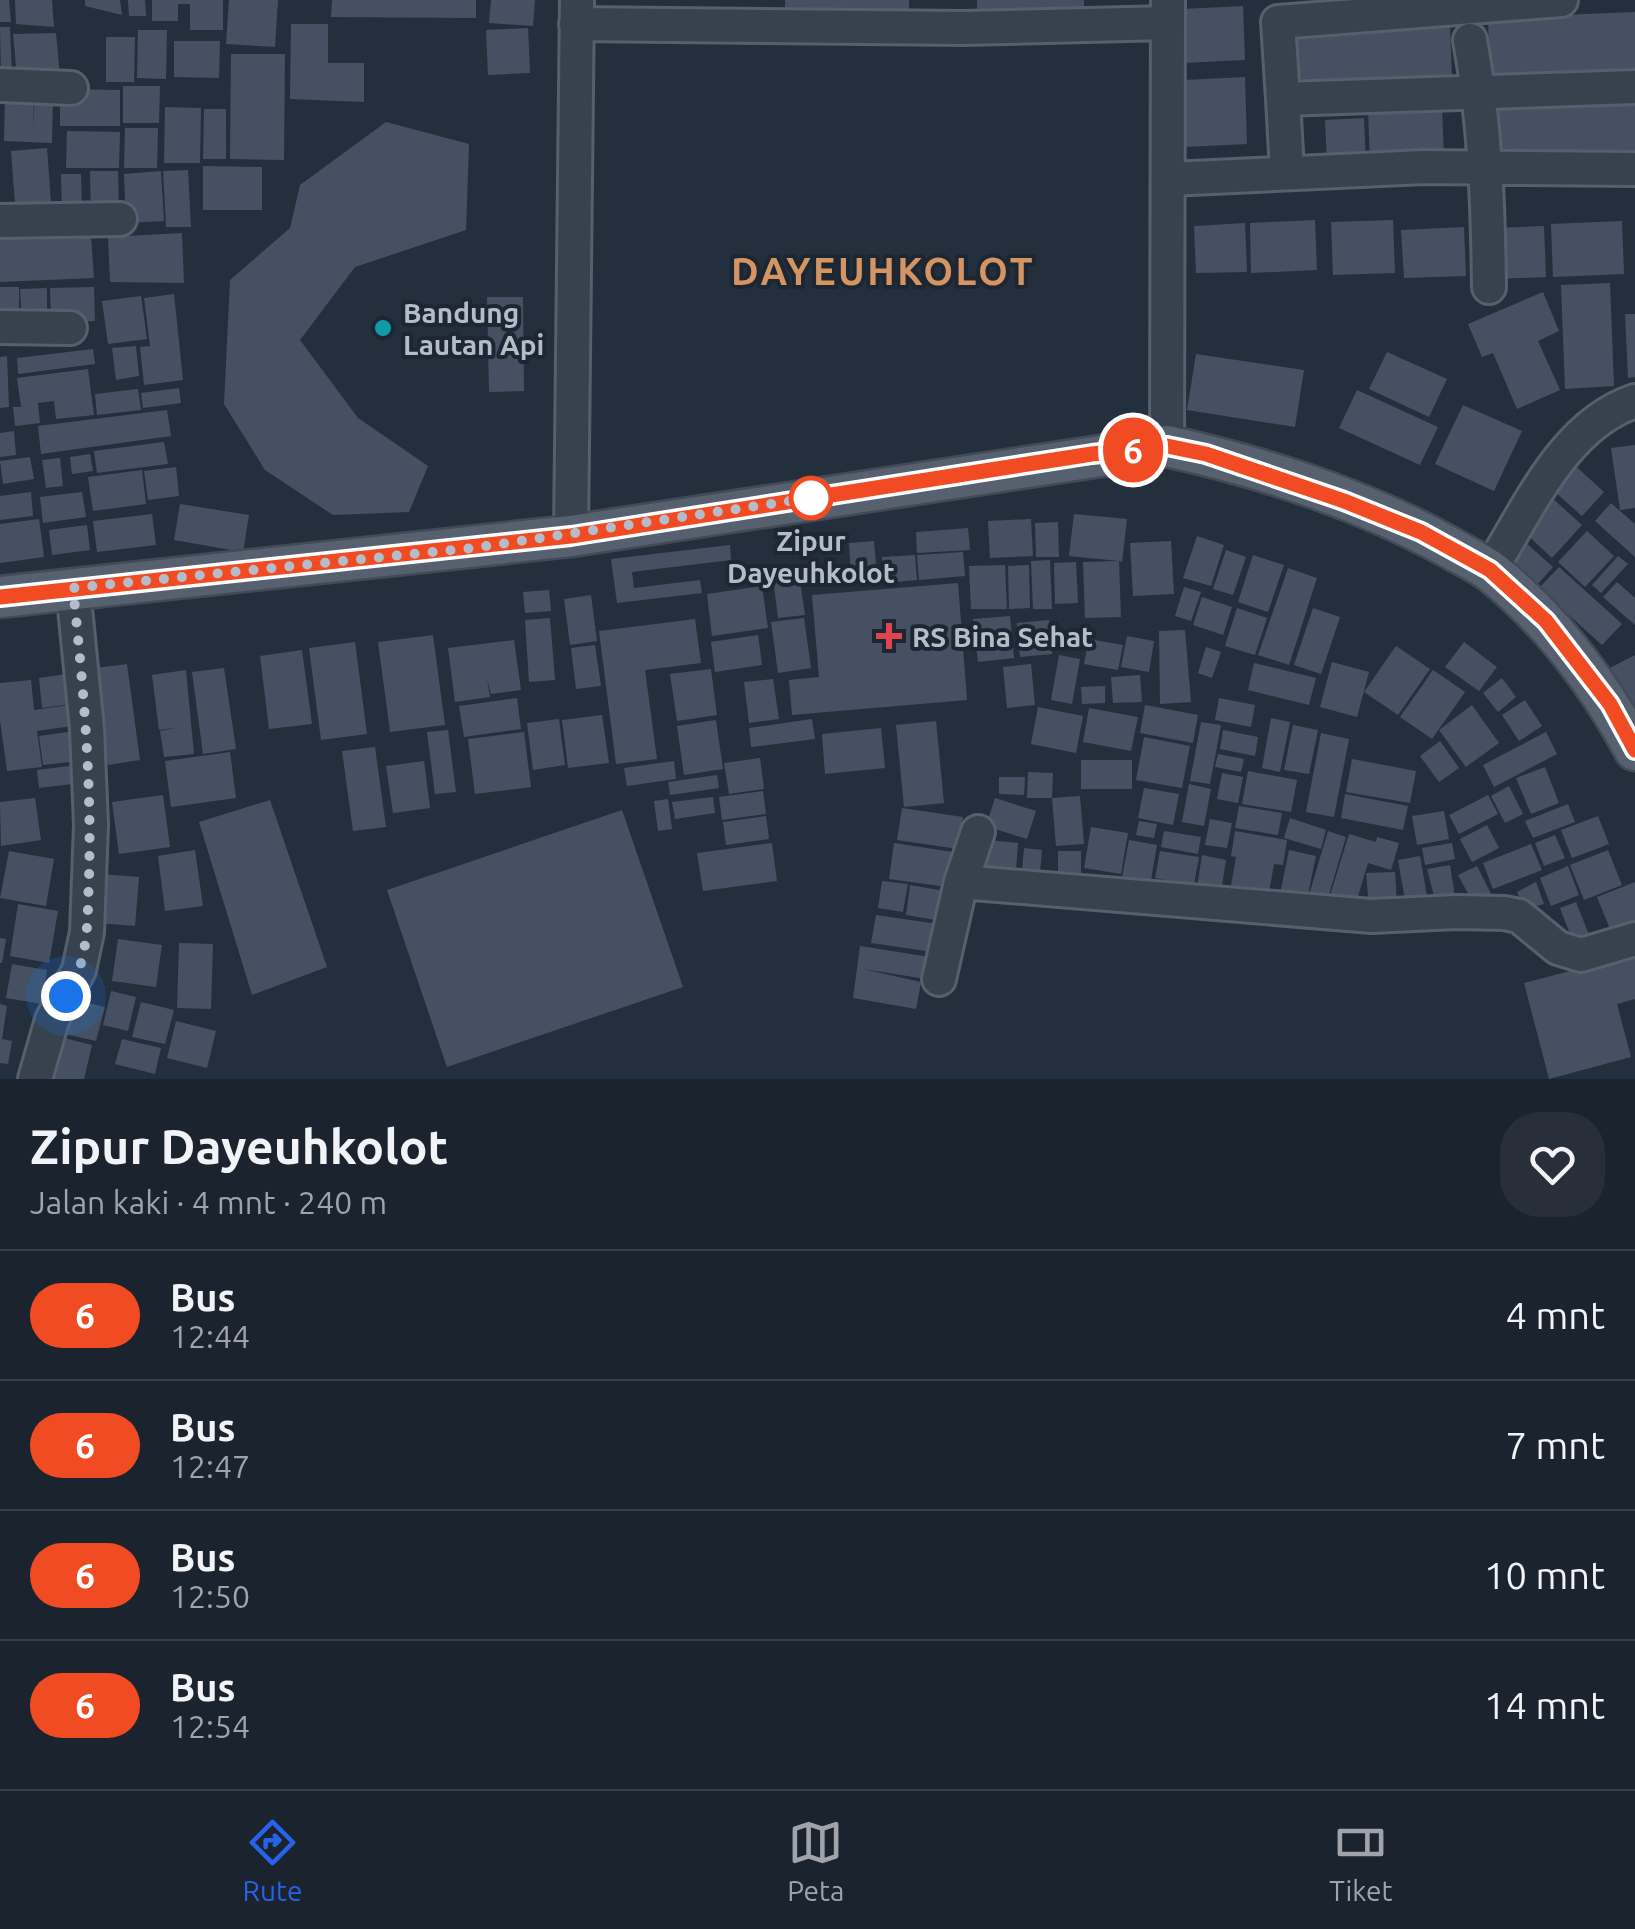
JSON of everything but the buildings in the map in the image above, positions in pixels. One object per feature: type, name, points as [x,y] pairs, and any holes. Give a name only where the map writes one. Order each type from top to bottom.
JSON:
[{"type":"main road","points":[[0,596],[571,536],[1092,454],[1167,446],[1206,454],[1344,501],[1421,532],[1490,570],[1546,621],[1610,704],[1635,750]]},
{"type":"street","points":[[1287,171],[1277,11],[1561,0]]},
{"type":"street","points":[[571,536],[576,12],[1168,12],[1167,446]]},
{"type":"street","points":[[1470,40],[1486,166],[1490,287]]},
{"type":"street","points":[[0,86],[71,88]]},
{"type":"street","points":[[1283,98],[1635,86]]},
{"type":"street","points":[[1170,178],[1486,166],[1635,169]]},
{"type":"street","points":[[0,221],[120,218]]},
{"type":"street","points":[[0,327],[70,328]]},
{"type":"street","points":[[1490,570],[1568,448],[1609,410],[1635,402]]},
{"type":"street","points":[[35,1079],[52,1020],[79,970],[87,932],[91,825],[87,729],[73,588]]},
{"type":"street","points":[[938,979],[978,832]]},
{"type":"street","points":[[962,882],[1372,916],[1504,914],[1519,916],[1558,948],[1581,954],[1635,939]]},
{"type":"bus line","name":"6","points":[[0,597],[571,536],[1092,454],[1167,446],[1206,454],[1344,501],[1421,532],[1490,570],[1546,621],[1577,659],[1610,704],[1635,750]]},
{"type":"place","name":"Bandung Lautan Api","points":[[383,328]]},
{"type":"place","name":"Zipur Dayeuhkolot","points":[[811,498]]},
{"type":"place","name":"RS Bina Sehat","points":[[889,636]]},
{"type":"district","name":"DAYEUHKOLOT","points":[[883,271]]},
{"type":"route","points":[[66,996],[84,954],[91,825],[87,729],[73,588],[473,548],[811,498]]}]
